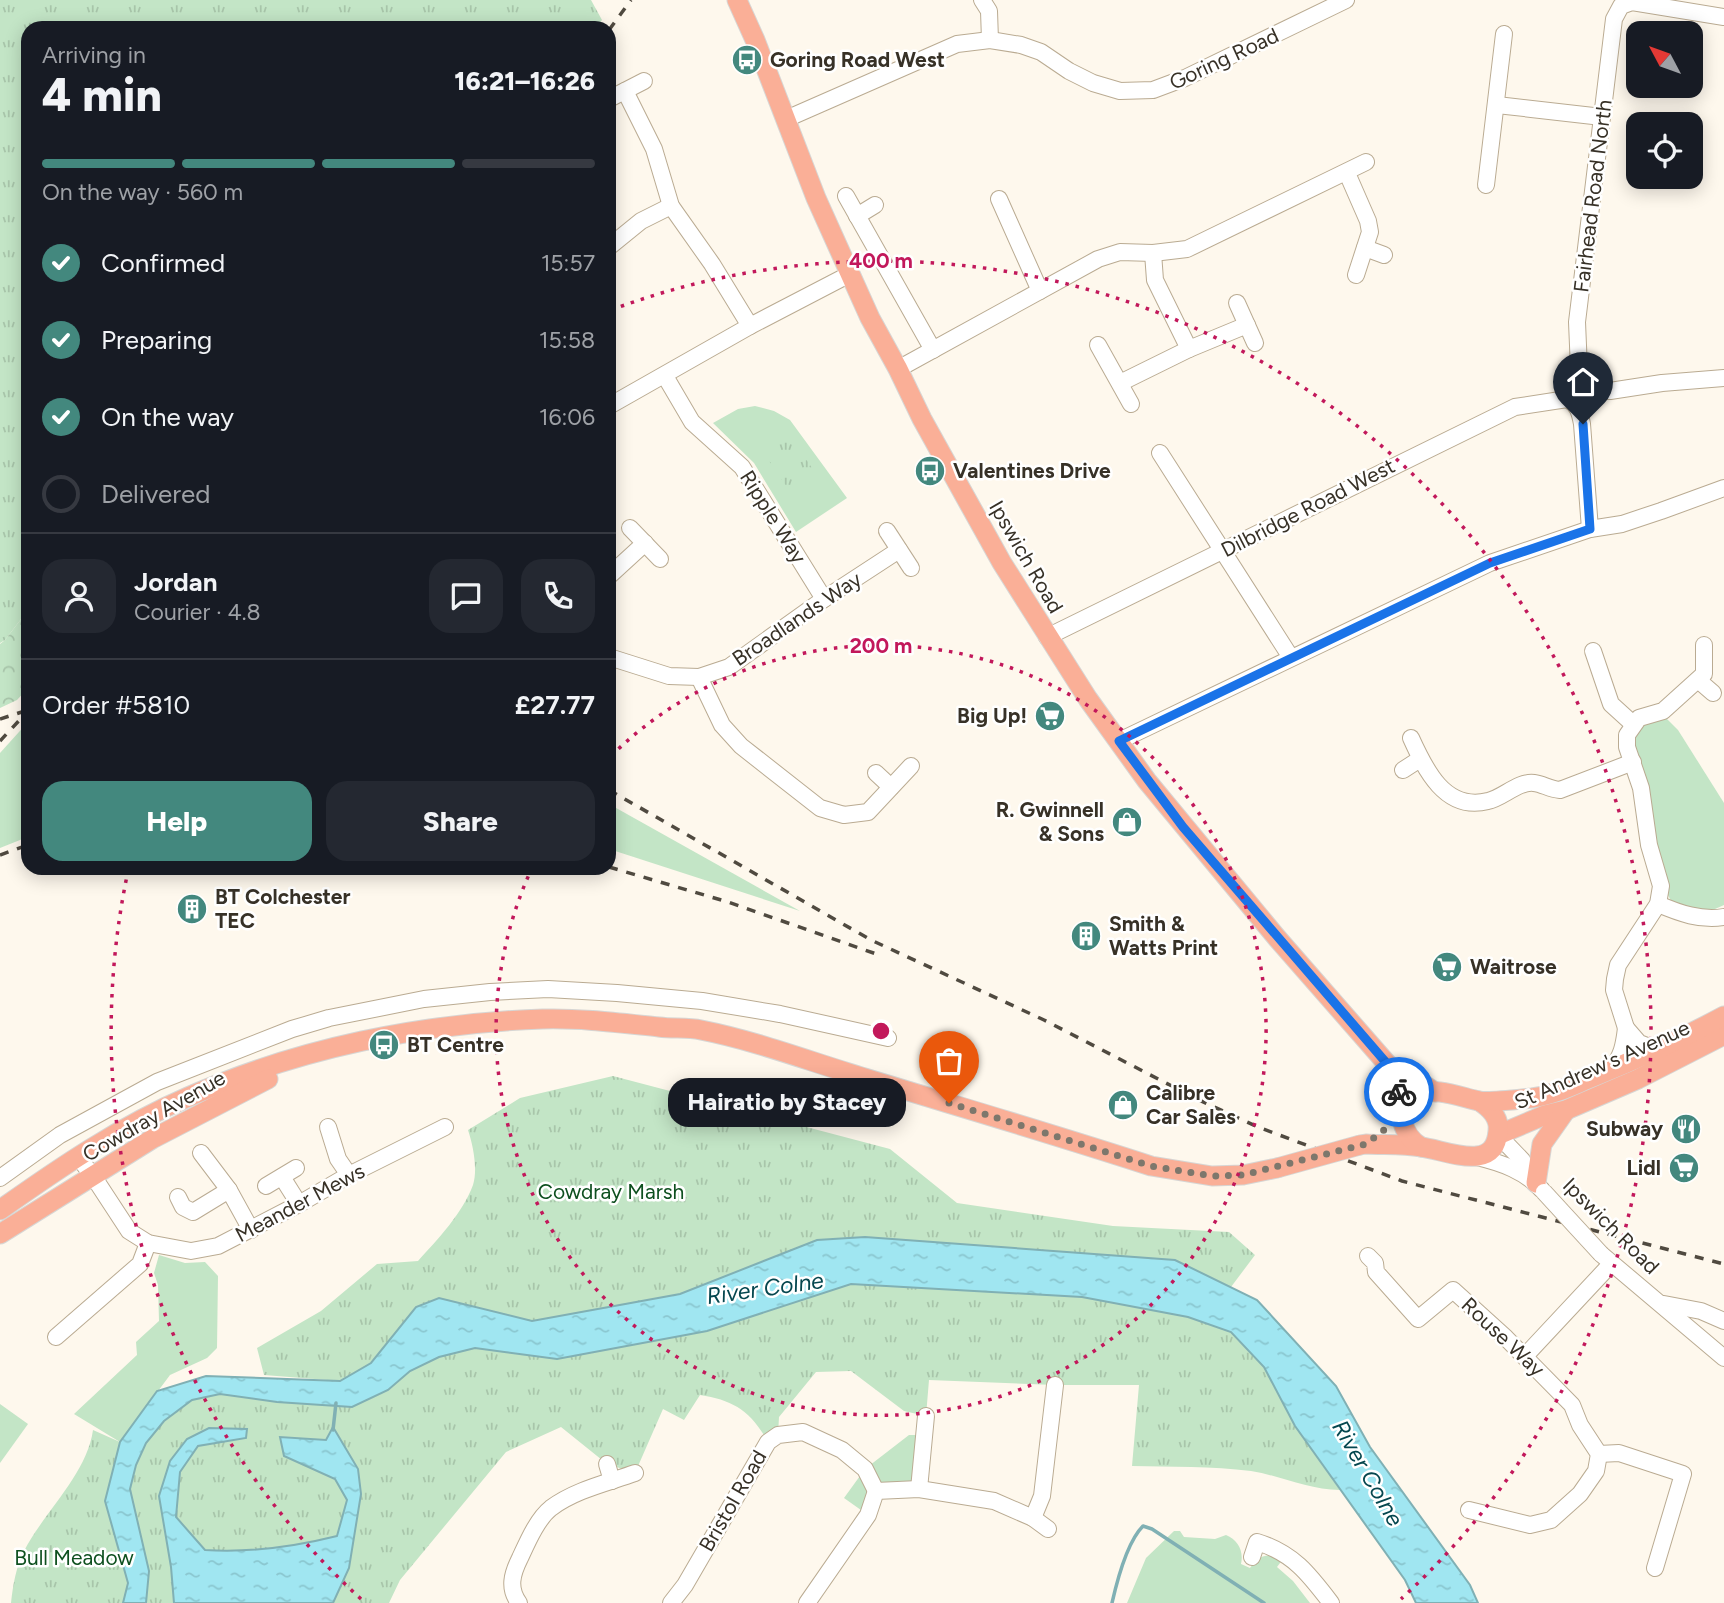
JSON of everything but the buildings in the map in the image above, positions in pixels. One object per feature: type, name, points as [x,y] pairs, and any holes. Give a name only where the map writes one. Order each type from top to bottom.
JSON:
[{"type":"main road","name":"Ipswich Road","points":[[737,0],[816,198],[870,318],[983,530],[1047,637],[1088,699],[1183,827],[1389,1066],[1403,1112]]},
{"type":"main road","name":"St Andrew's Avenue","points":[[1435,1092],[1479,1101],[1541,1096],[1657,1050],[1724,1016]]},
{"type":"main road","name":"Cowdray Avenue","points":[[0,1210],[78,1157],[187,1097],[265,1068],[335,1046],[424,1031],[544,1019],[614,1021],[699,1030],[782,1052],[1151,1166],[1212,1176],[1243,1175],[1277,1168],[1363,1144],[1421,1147]]},
{"type":"main road","name":"St Andrew's Avenue","points":[[1498,1135],[1638,1079],[1724,1035]]},
{"type":"main road","name":"Cowdray Avenue","points":[[0,1234],[175,1126],[335,1046]]},
{"type":"main road","name":"Ipswich Road","points":[[1389,1066],[1404,1072],[1435,1092]]},
{"type":"main road","points":[[1435,1092],[1416,1095],[1408,1101],[1403,1112],[1407,1135],[1421,1147],[1465,1157],[1478,1157],[1490,1149],[1498,1135],[1499,1123],[1479,1101]]},
{"type":"main road","points":[[1537,1185],[1542,1143],[1566,1110]]},
{"type":"main road","name":"Cowdray Avenue","points":[[1363,1144],[1403,1112]]},
{"type":"street","points":[[982,0],[989,11],[990,40]]},
{"type":"street","name":"Goring Road","points":[[786,119],[957,44],[990,40],[1021,45],[1041,52],[1093,83],[1120,91],[1153,90],[1185,78],[1346,0]]},
{"type":"street","name":"Fairhead Road North","points":[[1724,17],[1632,2],[1622,6],[1615,19],[1577,322],[1578,364],[1588,386],[1600,391],[1724,377]]},
{"type":"street","points":[[1486,186],[1504,34]]},
{"type":"street","points":[[616,96],[644,81]]},
{"type":"street","points":[[625,91],[654,149],[671,206],[712,264],[750,326]]},
{"type":"street","points":[[1497,104],[1602,117]]},
{"type":"street","points":[[898,369],[1098,259],[1120,251],[1153,253],[1187,249],[1366,162]]},
{"type":"street","points":[[1346,173],[1368,221],[1370,232],[1356,275]]},
{"type":"street","points":[[846,196],[933,350]]},
{"type":"street","points":[[999,199],[1040,291]]},
{"type":"street","points":[[857,216],[875,205]]},
{"type":"street","points":[[616,241],[641,221],[671,206]]},
{"type":"street","points":[[1364,248],[1384,255]]},
{"type":"street","points":[[1153,253],[1155,280],[1189,349]]},
{"type":"street","points":[[616,402],[750,326],[850,274]]},
{"type":"street","points":[[1237,303],[1255,343]]},
{"type":"street","points":[[1120,383],[1189,349],[1247,325]]},
{"type":"street","points":[[1098,345],[1131,404]]},
{"type":"street","name":"Ripple Way","points":[[664,376],[692,422],[742,467],[824,599]]},
{"type":"street","name":"Dilbridge Road West","points":[[1047,637],[1502,412],[1555,399],[1574,402],[1583,424],[1590,529]]},
{"type":"street","points":[[1160,453],[1288,653]]},
{"type":"street","points":[[1119,741],[1490,563],[1590,529],[1622,524],[1724,488]]},
{"type":"street","points":[[630,528],[660,559]]},
{"type":"street","points":[[887,531],[911,568]]},
{"type":"street","points":[[616,570],[645,543]]},
{"type":"street","name":"Broadlands Way","points":[[616,659],[669,676],[699,677],[729,667],[824,599],[899,550]]},
{"type":"street","points":[[1610,1070],[1624,1049],[1626,1028],[1614,990],[1618,965],[1658,904],[1661,886],[1649,845],[1641,788],[1627,747],[1627,735],[1639,718],[1663,711],[1698,680],[1703,674],[1704,645]]},
{"type":"street","points":[[1594,650],[1611,704],[1633,724]]},
{"type":"street","points":[[699,677],[722,725],[741,746],[820,808],[845,815],[868,812],[911,766]]},
{"type":"street","points":[[1698,680],[1713,693]]},
{"type":"street","points":[[1411,738],[1436,785],[1446,793],[1468,802],[1488,802],[1521,786],[1534,783],[1548,789],[1560,790],[1633,762]]},
{"type":"street","points":[[1404,770],[1420,759]]},
{"type":"street","points":[[876,773],[891,787]]},
{"type":"street","points":[[1658,904],[1695,917],[1724,917]]},
{"type":"street","name":"Cowdray Avenue","points":[[0,1178],[60,1135],[157,1082],[292,1029],[329,1018],[424,999],[536,990],[617,993],[702,1001],[780,1014],[888,1038]]},
{"type":"street","points":[[699,1030],[702,1001]]},
{"type":"street","points":[[329,1018],[335,1046]]},
{"type":"street","points":[[1626,1028],[1639,1043],[1657,1050]]},
{"type":"street","points":[[253,1045],[265,1068]]},
{"type":"street","points":[[328,1127],[338,1158],[349,1175]]},
{"type":"street","name":"Meander Mews","points":[[148,1243],[191,1251],[218,1246],[445,1127]]},
{"type":"street","name":"Ipswich Road","points":[[1498,1135],[1522,1160],[1537,1185],[1606,1259],[1724,1358]]},
{"type":"street","points":[[201,1153],[229,1190],[251,1230]]},
{"type":"street","points":[[56,1337],[140,1264],[148,1243],[129,1231],[93,1175],[78,1157]]},
{"type":"street","name":"Ipswich Road","points":[[1478,1157],[1506,1165],[1537,1185]]},
{"type":"street","points":[[266,1186],[289,1172],[299,1204]]},
{"type":"street","points":[[178,1197],[183,1207],[193,1212],[229,1190]]},
{"type":"street","name":"Rouse Way","points":[[1368,1256],[1375,1263],[1376,1272],[1418,1319],[1453,1290],[1525,1356],[1572,1405],[1580,1425],[1599,1454]]},
{"type":"street","points":[[1525,1356],[1606,1259]]},
{"type":"street","points":[[1658,1303],[1701,1311],[1724,1321]]},
{"type":"street","points":[[1032,1518],[1042,1496],[1043,1416],[1055,1385]]},
{"type":"street","points":[[919,1489],[917,1435],[926,1416]]},
{"type":"street","name":"Bristol Road","points":[[671,1603],[685,1585],[768,1442],[778,1435],[803,1432],[842,1450],[865,1469],[876,1491]]},
{"type":"street","points":[[1469,1510],[1530,1525],[1551,1520],[1580,1494],[1596,1471],[1599,1454],[1619,1453],[1683,1474],[1655,1568]]},
{"type":"street","points":[[607,1464],[612,1481]]},
{"type":"street","points":[[512,1600],[512,1575],[528,1540],[548,1509],[576,1494],[635,1473]]},
{"type":"street","points":[[807,1603],[868,1515],[876,1491],[919,1489],[993,1501],[1032,1518],[1048,1529]]},
{"type":"street","points":[[1252,1557],[1257,1542],[1278,1549],[1308,1572],[1331,1603]]},
{"type":"green space","points":[[0,0],[591,0],[601,21],[21,21],[21,619],[0,643]]},
{"type":"green space","points":[[755,406],[774,411],[790,420],[847,498],[796,532],[754,463],[713,423],[738,409]]},
{"type":"green space","points":[[789,434],[814,471],[788,489],[763,452]]},
{"type":"green space","points":[[21,619],[21,696],[0,708],[0,644]]},
{"type":"green space","points":[[1665,717],[1678,730],[1724,803],[1724,905],[1715,909],[1672,903],[1667,893],[1633,746],[1636,727]]},
{"type":"green space","points":[[21,730],[21,840],[0,848],[0,753]]},
{"type":"green space","points":[[616,808],[800,911],[616,851]]},
{"type":"green space","name":"Cowdray Marsh","points":[[613,1076],[890,1149],[957,1203],[1113,1226],[1229,1232],[1255,1255],[1231,1287],[1175,1260],[865,1237],[817,1240],[680,1294],[532,1321],[439,1298],[416,1307],[371,1363],[340,1381],[264,1375],[257,1348],[321,1311],[377,1264],[418,1261],[441,1235],[463,1206],[473,1185],[475,1165],[468,1130],[520,1098]]},
{"type":"green space","points":[[159,1255],[185,1263],[205,1262],[218,1276],[217,1348],[207,1358],[170,1375],[120,1442],[74,1414],[137,1355],[136,1342],[159,1321],[158,1285],[154,1273]]},
{"type":"green space","points":[[851,1284],[1082,1297],[1188,1317],[1231,1332],[1264,1367],[1295,1426],[1340,1490],[1317,1488],[1251,1471],[1206,1467],[1132,1466],[1139,1385],[929,1380],[926,1416],[904,1411],[851,1371],[816,1372],[779,1417],[778,1435],[768,1442],[755,1422],[740,1409],[722,1400],[700,1395],[684,1420],[663,1409],[635,1473],[607,1464],[561,1427],[506,1452],[400,1580],[389,1603],[146,1603],[149,1571],[130,1489],[136,1465],[146,1443],[164,1421],[192,1400],[220,1394],[277,1402],[352,1407],[388,1390],[410,1371],[439,1357],[475,1348],[557,1359],[707,1331]]},
{"type":"green space","points":[[0,1404],[28,1424],[0,1463]]},
{"type":"green space","name":"Bull Meadow","points":[[93,1430],[120,1442],[105,1501],[128,1584],[123,1603],[11,1603],[15,1576],[24,1551],[74,1477],[89,1446]]},
{"type":"green space","points":[[909,1435],[924,1435],[919,1489],[876,1491],[868,1515],[844,1498],[865,1469]]},
{"type":"green space","points":[[1174,1531],[1180,1531],[1184,1537],[1215,1539],[1226,1535],[1239,1546],[1241,1564],[1250,1568],[1265,1556],[1283,1559],[1277,1567],[1293,1581],[1310,1603],[1127,1603],[1146,1558]]},
{"type":"water","name":"River Colne","points":[[865,1237],[1175,1260],[1257,1300],[1336,1386],[1370,1447],[1470,1585],[1478,1603],[1416,1603],[1405,1580],[1295,1426],[1264,1367],[1231,1332],[1188,1317],[1082,1297],[851,1284],[707,1331],[557,1359],[475,1348],[439,1357],[410,1371],[388,1390],[352,1407],[277,1402],[220,1394],[192,1400],[164,1421],[146,1443],[136,1465],[130,1489],[149,1571],[146,1603],[123,1603],[128,1583],[105,1501],[120,1442],[157,1391],[206,1376],[340,1381],[371,1363],[416,1307],[439,1298],[532,1321],[680,1294],[817,1240]]},
{"type":"water","points":[[333,1427],[358,1469],[361,1494],[349,1568],[333,1603],[174,1603],[159,1496],[170,1461],[187,1439],[209,1428],[247,1429],[246,1438],[198,1446],[180,1472],[176,1517],[205,1550],[255,1550],[337,1536],[347,1500],[335,1479],[284,1456],[280,1437],[326,1440]]},
{"type":"waterway","points":[[333,1430],[336,1403]]},
{"type":"waterway","points":[[1112,1603],[1127,1552],[1143,1526],[1152,1529],[1264,1603]]},
{"type":"railway","points":[[616,21],[631,0]]},
{"type":"railway","points":[[0,719],[21,712]]},
{"type":"railway","points":[[0,741],[21,718]]},
{"type":"railway","points":[[616,794],[871,940],[1044,1020],[1197,1099],[1258,1127],[1402,1181],[1724,1264]]},
{"type":"railway","points":[[0,855],[21,848]]},
{"type":"railway","points":[[616,869],[728,902],[882,956]]},
{"type":"way so far","points":[[949,1103],[1151,1166],[1212,1176],[1243,1175],[1277,1168],[1366,1144],[1402,1116],[1404,1109],[1399,1092]]},
{"type":"place","name":"Goring Road West","points":[[747,60]]},
{"type":"place","name":"Valentines Drive","points":[[930,471]]},
{"type":"place","name":"Big Up!","points":[[1050,716]]},
{"type":"place","name":"R. Gwinnell & Sons","points":[[1127,822]]},
{"type":"place","name":"BT Colchester TEC","points":[[192,909]]},
{"type":"place","name":"Smith & Watts Print","points":[[1086,936]]},
{"type":"place","name":"Waitrose","points":[[1447,967]]},
{"type":"place","name":"BT Centre","points":[[384,1045]]},
{"type":"place","name":"Hairatio by Stacey","points":[[949,1103]]},
{"type":"place","name":"Calibre Car Sales","points":[[1123,1105]]},
{"type":"place","name":"Subway","points":[[1686,1129]]},
{"type":"place","name":"Lidl","points":[[1684,1168]]},
{"type":"route","points":[[1399,1092],[1389,1066],[1183,827],[1119,741],[1490,563],[1590,529],[1583,424]]}]
